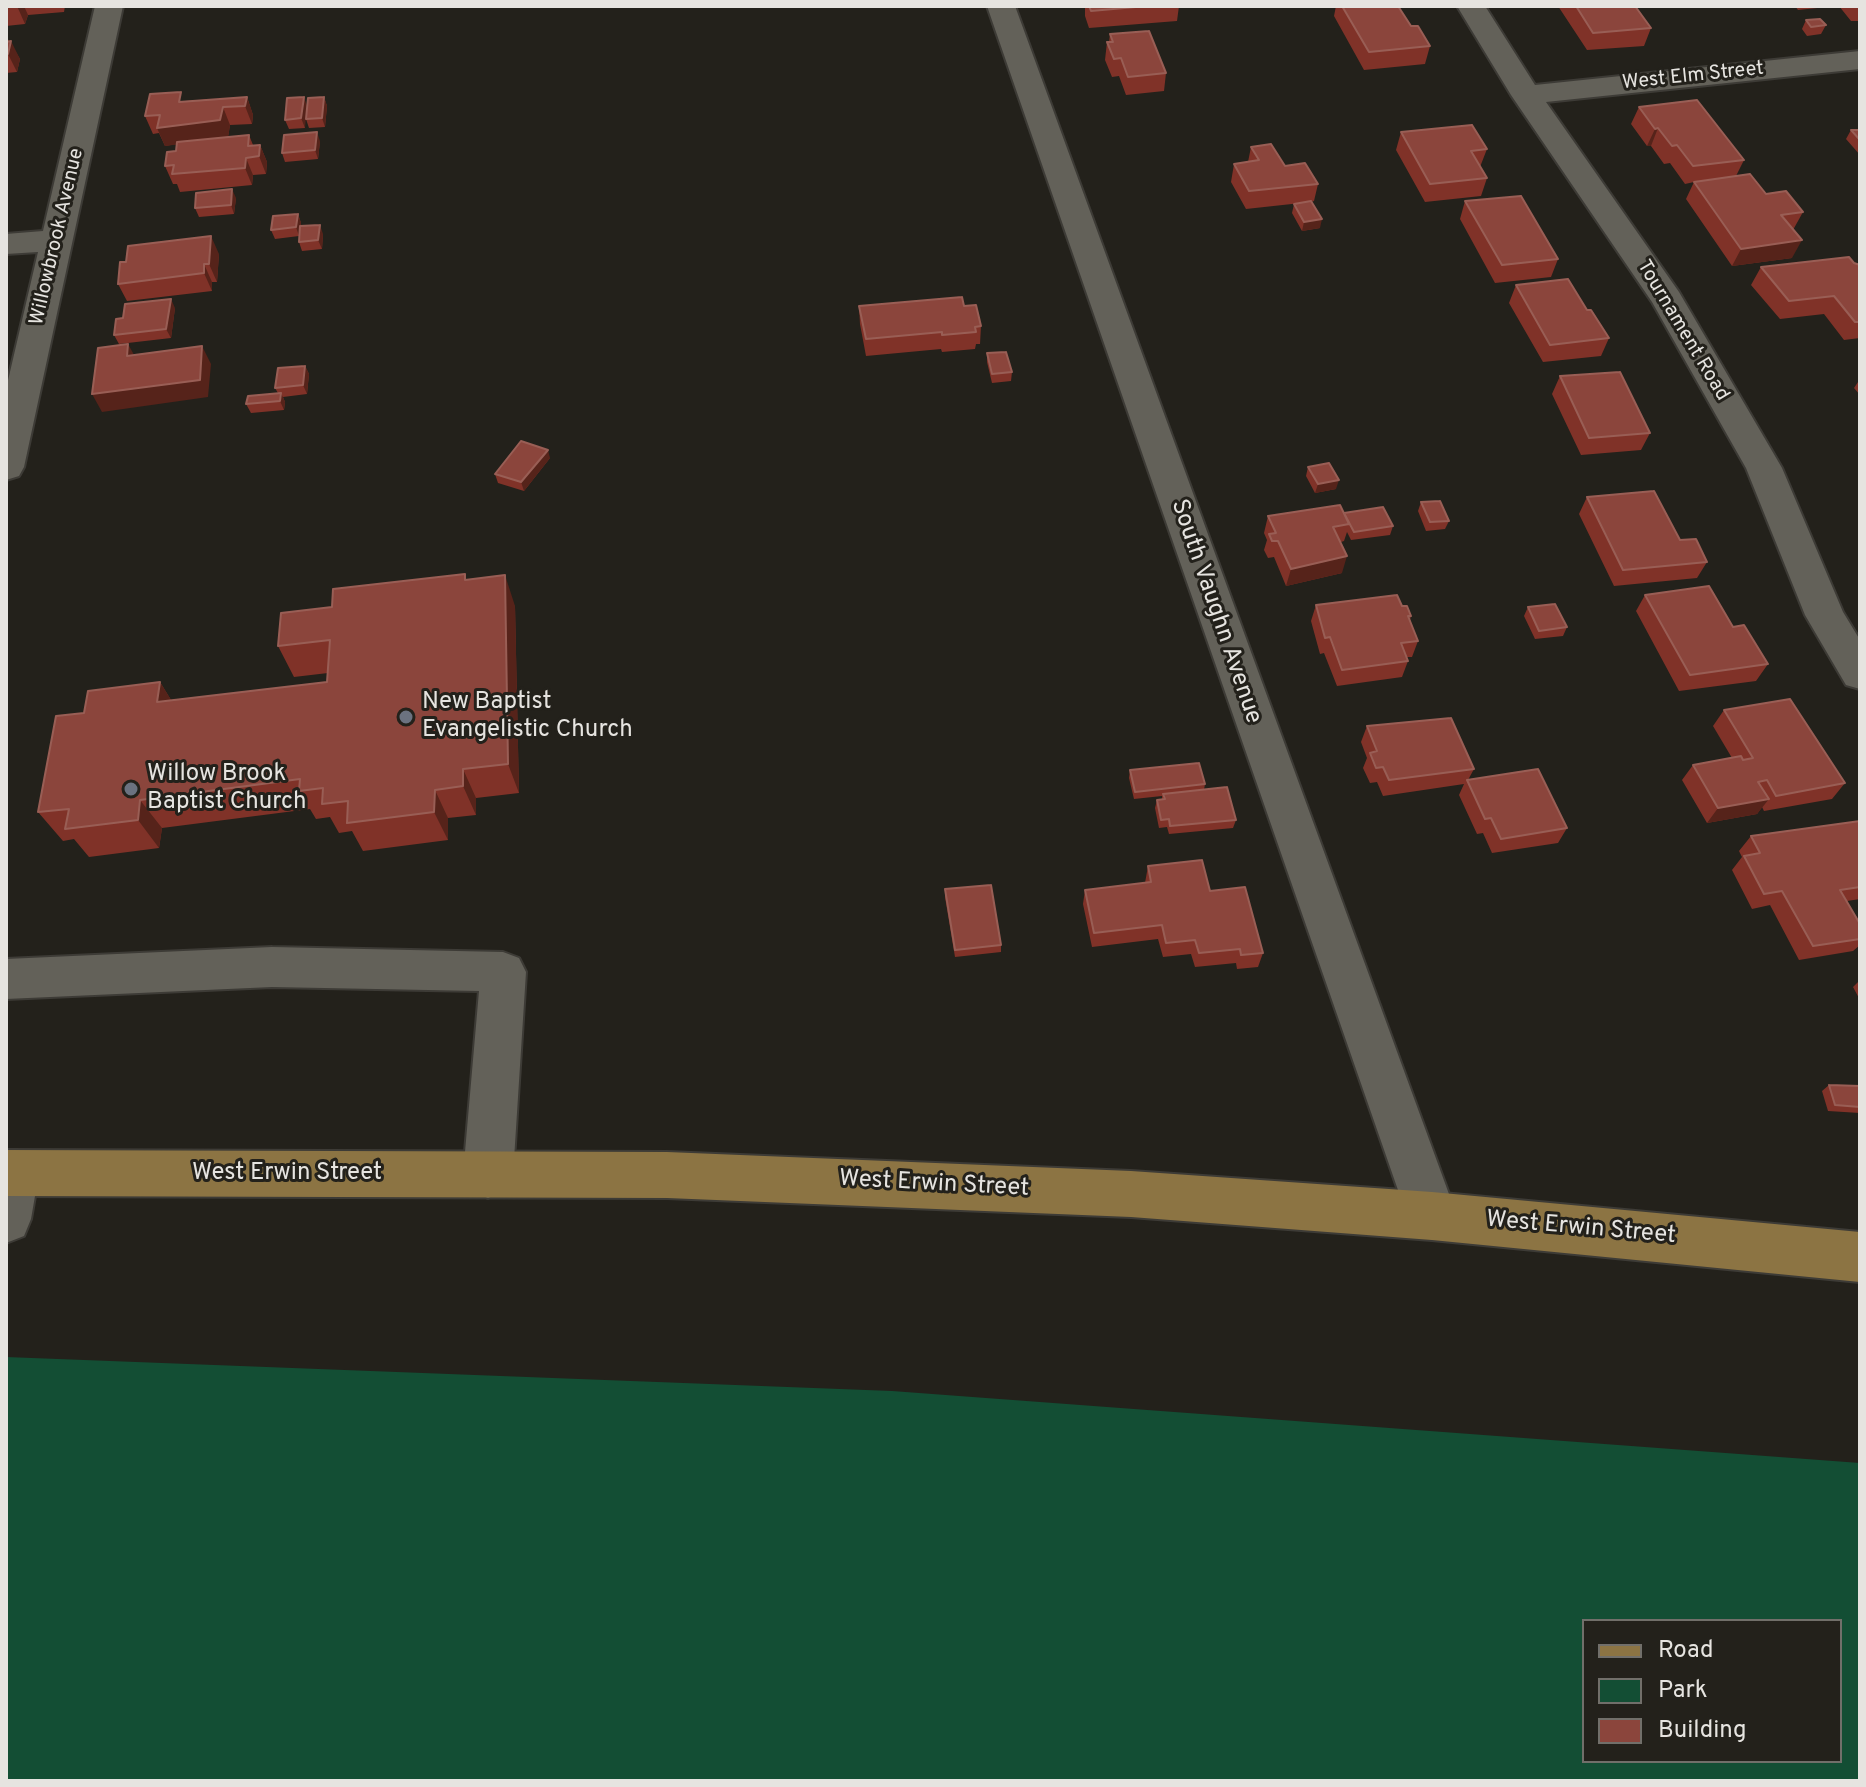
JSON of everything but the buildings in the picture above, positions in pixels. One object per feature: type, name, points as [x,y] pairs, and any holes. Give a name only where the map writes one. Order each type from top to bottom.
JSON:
[{"type":"main road","name":"West Erwin Street","points":[[11,1173],[667,1175],[1131,1194],[1432,1216],[1860,1257]]},
{"type":"street","name":"Willowbrook Avenue","points":[[6,467],[109,6]]},
{"type":"street","name":"South Vaughn Avenue","points":[[1001,6],[1432,1216]]},
{"type":"street","name":"Tournament Road","points":[[1471,6],[1526,95],[1667,300],[1764,468],[1825,615],[1860,674]]},
{"type":"street","name":"West Elm Street","points":[[1526,95],[1860,60]]},
{"type":"street","points":[[6,244],[58,240]]},
{"type":"street","points":[[6,979],[272,967],[503,972],[488,1175]]},
{"type":"street","points":[[6,1219],[11,1173]]},
{"type":"green space","points":[[6,1357],[892,1391],[1860,1463],[1860,1781],[6,1781]]},
{"type":"place","name":"New Baptist Evangelistic Church","points":[[406,717]]},
{"type":"place","name":"Willow Brook Baptist Church","points":[[131,789]]}]
